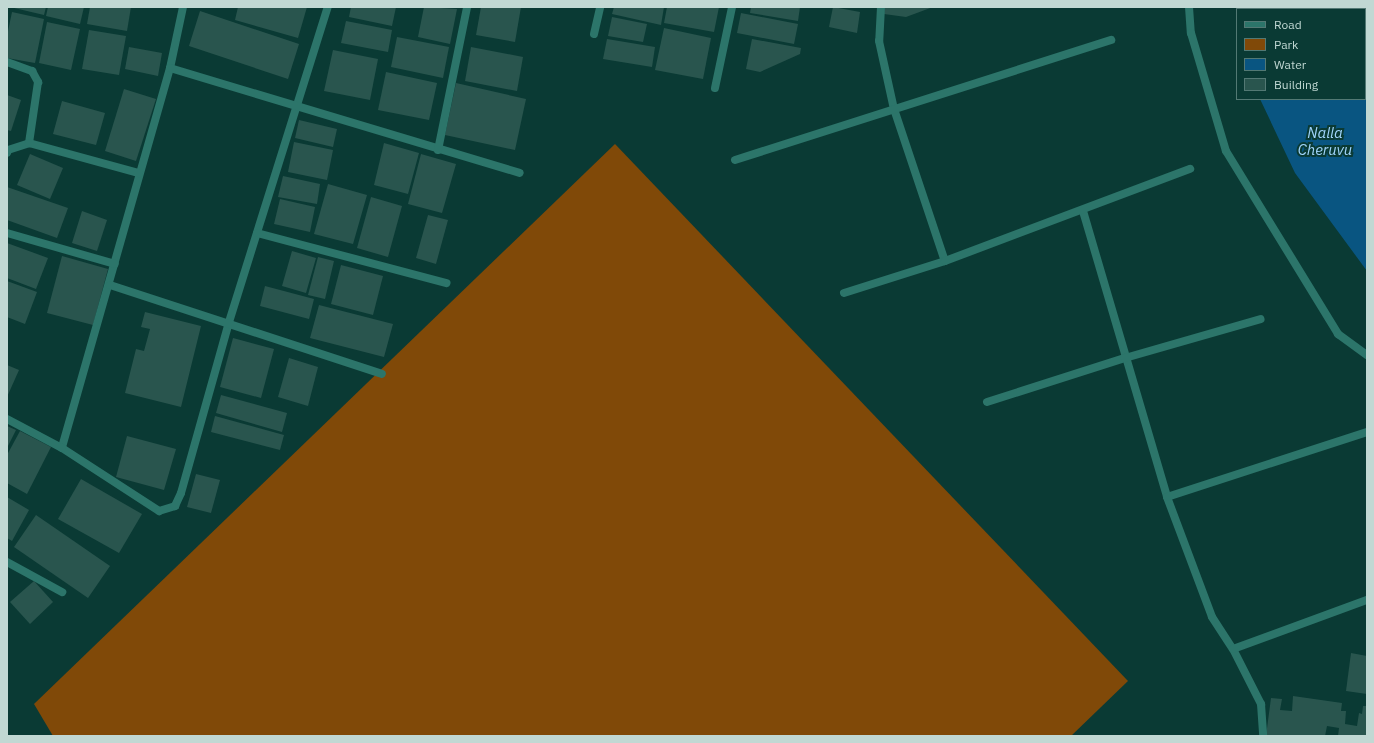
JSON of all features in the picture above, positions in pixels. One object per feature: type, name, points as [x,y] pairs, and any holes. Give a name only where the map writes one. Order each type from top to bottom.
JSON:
[{"type":"street","points":[[62,448],[110,285],[139,173],[170,68],[183,7]]},
{"type":"street","points":[[7,419],[62,448],[159,511],[175,506],[181,493],[229,322],[328,7]]},
{"type":"street","points":[[438,150],[467,7]]},
{"type":"street","points":[[594,34],[600,7]]},
{"type":"street","points":[[715,88],[732,7]]},
{"type":"street","points":[[881,7],[879,41],[894,109],[945,261]]},
{"type":"street","points":[[1189,7],[1192,33],[1226,151],[1338,334],[1367,355]]},
{"type":"street","points":[[735,160],[1111,40]]},
{"type":"street","points":[[7,62],[32,71],[38,82],[29,143]]},
{"type":"street","points":[[170,68],[296,105],[438,150],[520,173]]},
{"type":"street","points":[[7,153],[8,150],[29,143],[139,173]]},
{"type":"street","points":[[844,293],[945,261],[1083,210],[1190,168]]},
{"type":"street","points":[[1083,210],[1125,358],[1167,497],[1212,617],[1233,649],[1261,704],[1263,736]]},
{"type":"street","points":[[257,233],[446,282]]},
{"type":"street","points":[[7,234],[115,264]]},
{"type":"street","points":[[110,285],[229,322],[382,374]]},
{"type":"street","points":[[987,402],[1125,358],[1261,319]]},
{"type":"street","points":[[1167,497],[1367,432]]},
{"type":"street","points":[[7,562],[62,592]]},
{"type":"street","points":[[1233,649],[1367,600]]},
{"type":"green space","points":[[615,144],[1128,681],[1071,736],[53,736],[34,704]]},
{"type":"water","name":"Nalla Cheruvu","points":[[1239,7],[1367,7],[1367,271],[1295,173],[1260,100],[1366,100],[1366,8]]},
{"type":"building","points":[[10,7],[46,7],[44,15]]},
{"type":"building","points":[[48,7],[84,7],[80,24],[46,16]]},
{"type":"building","points":[[90,7],[131,7],[127,31],[87,24]]},
{"type":"building","points":[[238,7],[307,7],[298,38],[235,20]]},
{"type":"building","points":[[351,7],[396,7],[392,26],[349,17]]},
{"type":"building","points":[[424,7],[457,9],[450,44],[418,37]]},
{"type":"building","points":[[481,7],[521,7],[515,42],[476,35]]},
{"type":"building","points":[[614,7],[664,7],[661,25],[612,14]]},
{"type":"building","points":[[667,7],[719,7],[714,32],[664,23]]},
{"type":"building","points":[[751,7],[800,7],[798,21],[750,13]]},
{"type":"building","points":[[833,7],[860,12],[857,33],[829,27]]},
{"type":"building","points":[[885,7],[933,7],[906,17],[884,14]]},
{"type":"building","points":[[200,11],[299,44],[288,79],[189,46]]},
{"type":"building","points":[[12,12],[44,19],[35,63],[7,58],[7,36]]},
{"type":"building","points":[[741,13],[798,24],[794,44],[737,33]]},
{"type":"building","points":[[612,17],[647,24],[643,42],[608,36]]},
{"type":"building","points":[[346,21],[392,30],[388,52],[341,43]]},
{"type":"building","points":[[47,22],[80,29],[71,70],[39,63]]},
{"type":"building","points":[[664,28],[711,38],[703,79],[655,70]]},
{"type":"building","points":[[89,30],[126,36],[119,75],[82,69]]},
{"type":"building","points":[[397,37],[449,47],[443,78],[391,67]]},
{"type":"building","points":[[607,39],[655,47],[652,67],[603,59]]},
{"type":"building","points":[[752,39],[801,48],[800,54],[760,72],[746,69]]},
{"type":"building","points":[[129,47],[162,53],[158,76],[125,69]]},
{"type":"building","points":[[471,47],[523,57],[517,91],[465,81]]},
{"type":"building","points":[[333,50],[378,59],[370,100],[324,91]]},
{"type":"building","points":[[386,72],[437,83],[429,120],[378,110]]},
{"type":"building","points":[[456,83],[526,99],[515,150],[445,135]]},
{"type":"building","points":[[124,89],[156,99],[136,161],[105,151]]},
{"type":"building","points":[[7,95],[21,100],[11,131],[7,130]]},
{"type":"building","points":[[62,101],[105,113],[96,145],[53,134]]},
{"type":"building","points":[[299,120],[337,129],[333,147],[295,138]]},
{"type":"building","points":[[294,142],[333,150],[327,180],[288,172]]},
{"type":"building","points":[[384,143],[419,153],[408,194],[374,185]]},
{"type":"building","points":[[30,154],[63,168],[50,199],[17,185]]},
{"type":"building","points":[[421,154],[456,164],[442,213],[408,204]]},
{"type":"building","points":[[283,176],[320,184],[317,204],[278,197]]},
{"type":"building","points":[[328,184],[367,195],[353,244],[314,234]]},
{"type":"building","points":[[7,187],[68,208],[57,238],[7,220]]},
{"type":"building","points":[[371,197],[402,206],[388,257],[357,248]]},
{"type":"building","points":[[280,199],[315,207],[310,232],[274,224]]},
{"type":"building","points":[[82,211],[107,220],[97,251],[72,243]]},
{"type":"building","points":[[428,215],[448,220],[436,264],[416,258]]},
{"type":"building","points":[[7,243],[48,258],[36,289],[7,278]]},
{"type":"building","points":[[292,251],[316,258],[306,293],[282,286]]},
{"type":"building","points":[[62,256],[108,269],[93,325],[47,313]]},
{"type":"building","points":[[318,257],[334,261],[325,299],[308,295]]},
{"type":"building","points":[[341,265],[383,276],[373,315],[331,304]]},
{"type":"building","points":[[7,281],[37,292],[25,324],[7,317]]},
{"type":"building","points":[[265,286],[314,299],[309,319],[260,306]]},
{"type":"building","points":[[319,305],[393,324],[384,357],[310,338]]},
{"type":"building","points":[[145,312],[201,326],[181,407],[125,393],[136,349],[144,351],[150,329],[141,327]]},
{"type":"building","points":[[233,338],[274,349],[261,398],[220,387]]},
{"type":"building","points":[[289,358],[318,367],[308,406],[278,397]]},
{"type":"building","points":[[7,365],[19,370],[7,397]]},
{"type":"building","points":[[221,395],[287,413],[282,432],[216,413]]},
{"type":"building","points":[[215,416],[284,435],[280,450],[211,432]]},
{"type":"building","points":[[7,426],[16,430],[7,448]]},
{"type":"building","points":[[20,431],[51,447],[27,494],[7,483],[7,455]]},
{"type":"building","points":[[127,436],[176,449],[164,490],[116,477]]},
{"type":"building","points":[[196,474],[220,480],[211,513],[187,507]]},
{"type":"building","points":[[81,479],[142,514],[119,553],[58,519]]},
{"type":"building","points":[[7,497],[29,510],[12,541],[7,538]]},
{"type":"building","points":[[36,515],[110,566],[88,598],[14,547]]},
{"type":"building","points":[[34,581],[53,602],[30,624],[10,602]]},
{"type":"building","points":[[1351,653],[1367,656],[1367,694],[1346,691]]},
{"type":"building","points":[[1293,696],[1342,703],[1341,711],[1346,711],[1345,724],[1357,726],[1359,713],[1362,714],[1363,706],[1367,706],[1367,736],[1338,736],[1339,728],[1327,726],[1325,736],[1266,736],[1271,698],[1282,699],[1280,710],[1292,711]]}]
